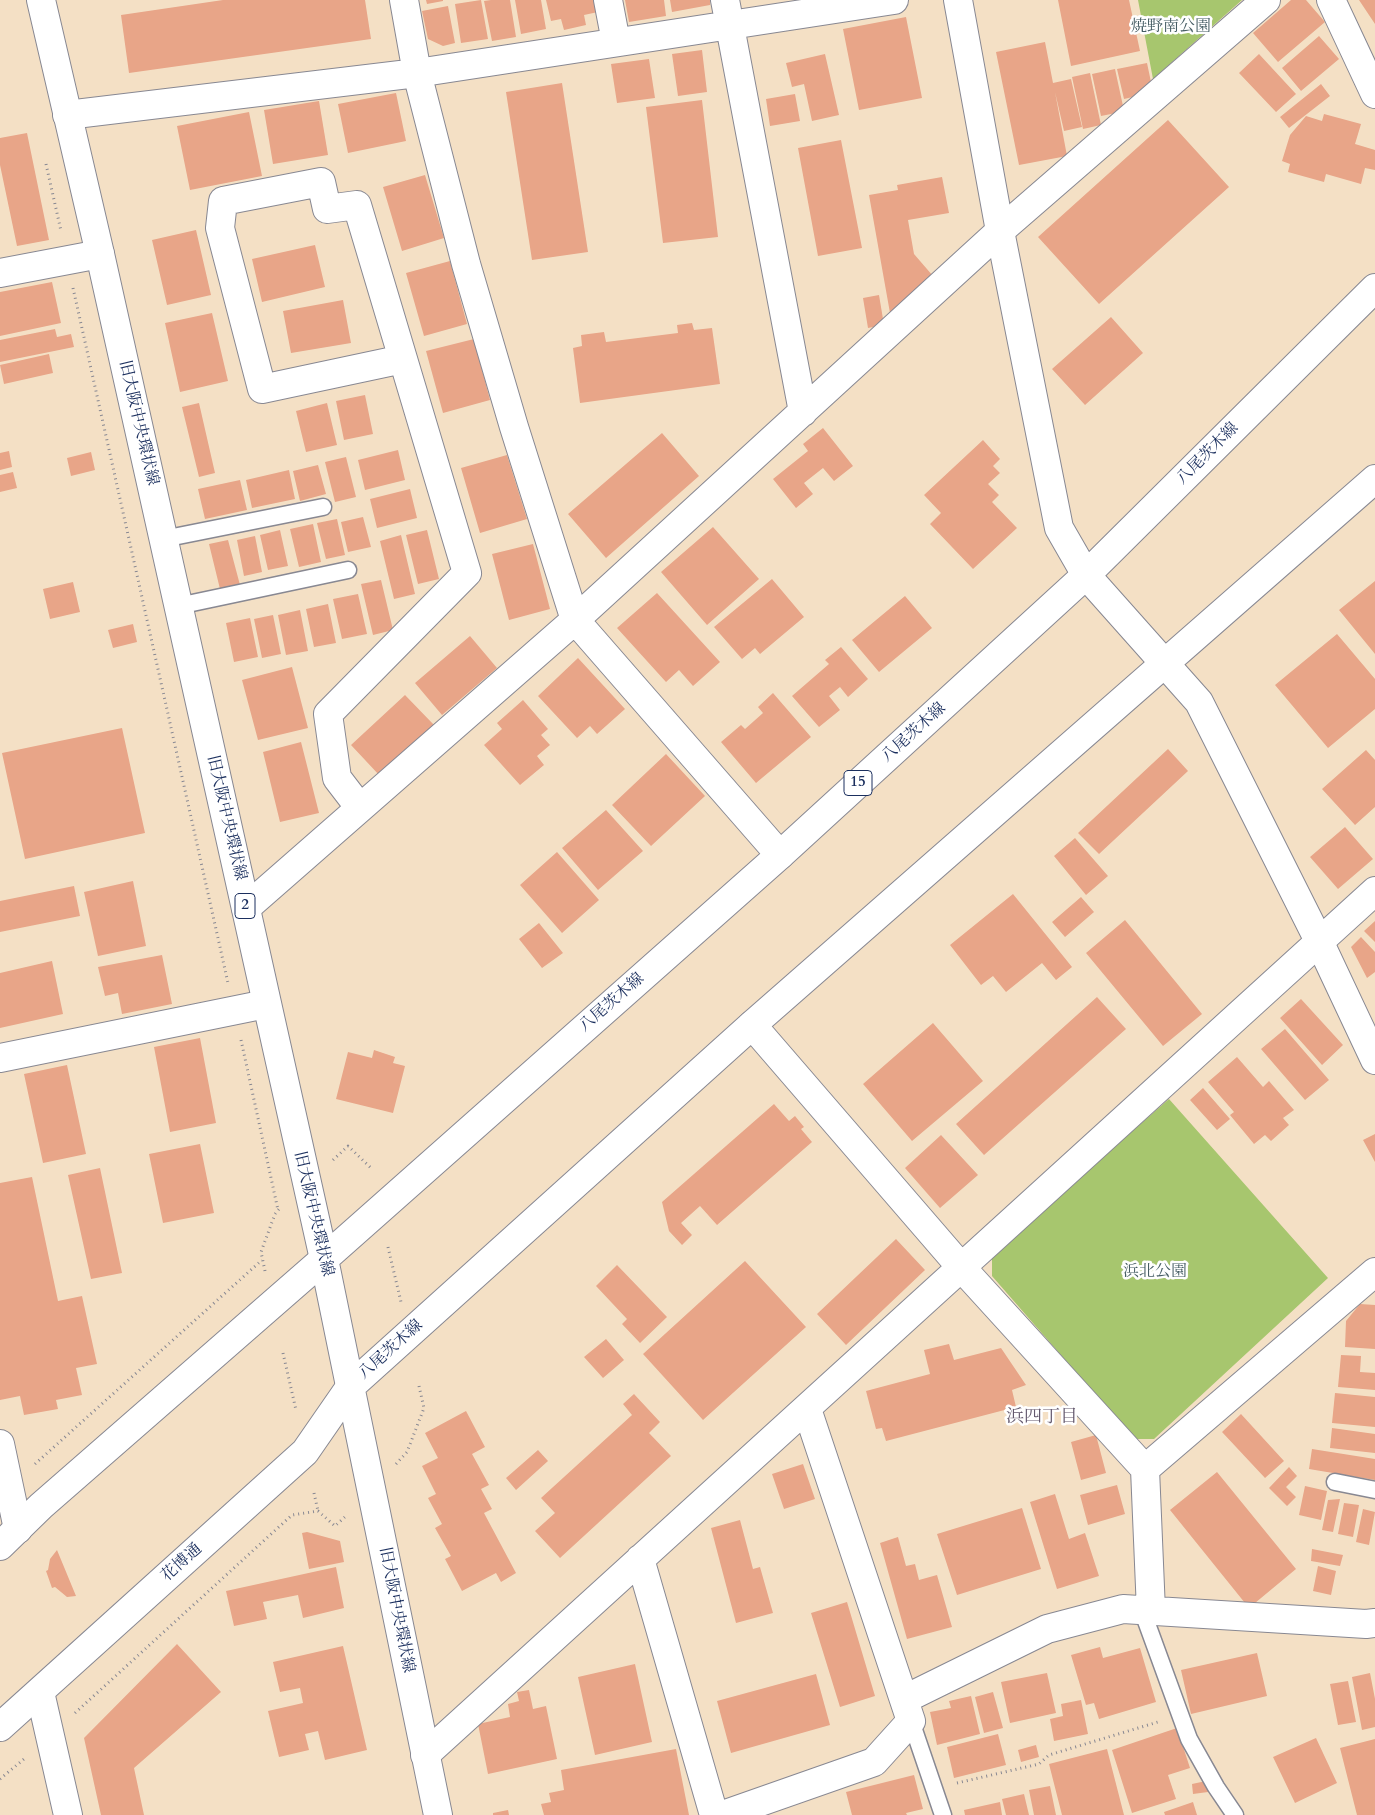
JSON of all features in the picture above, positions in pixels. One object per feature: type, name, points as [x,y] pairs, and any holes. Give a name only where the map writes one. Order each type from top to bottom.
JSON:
[{"type":"street","name":"旧大阪中央環状線","points":[[41,0],[100,254],[324,1259],[438,1815]]},
{"type":"street","points":[[404,0],[417,73],[468,274],[575,620],[780,855]]},
{"type":"street","points":[[608,0],[616,42]]},
{"type":"street","points":[[67,115],[417,73],[616,42],[727,12],[894,0]]},
{"type":"street","points":[[958,0],[1000,231],[1059,528],[1086,575],[1199,702],[1320,941],[1375,1060]]},
{"type":"street","points":[[246,908],[575,620],[1000,231],[1266,0]]},
{"type":"street","points":[[1331,0],[1375,94]]},
{"type":"street","points":[[727,12],[803,412]]},
{"type":"street","points":[[360,808],[337,778],[328,714],[467,573],[357,205],[327,209],[321,182],[223,201],[220,228],[262,389],[403,359]]},
{"type":"street","points":[[0,273],[100,254]]},
{"type":"street","name":"八尾茨木線","points":[[324,1259],[780,855],[1086,575],[1375,288]]},
{"type":"street","name":"八尾茨木線","points":[[350,1387],[752,1025],[1375,479]]},
{"type":"street","points":[[425,1755],[1375,891]]},
{"type":"street","points":[[0,1058],[266,1004]]},
{"type":"street","points":[[752,1025],[961,1267],[1145,1469],[1146,1611]]},
{"type":"street","points":[[9,1537],[41,1506],[324,1259]]},
{"type":"street","points":[[1145,1469],[1375,1272]]},
{"type":"street","name":"花博通","points":[[0,1727],[305,1452],[350,1387]]},
{"type":"street","points":[[807,1409],[908,1710]]},
{"type":"street","points":[[0,1444],[9,1537]]},
{"type":"street","points":[[640,1559],[714,1815]]},
{"type":"street","points":[[723,1815],[874,1762],[908,1710],[1047,1629],[1123,1609],[1366,1624],[1375,1622]]},
{"type":"street","points":[[40,1692],[68,1815]]},
{"type":"lane","points":[[163,539],[323,507]]},
{"type":"lane","points":[[178,606],[348,570]]},
{"type":"lane","points":[[1335,1482],[1375,1490]]},
{"type":"lane","points":[[1146,1611],[1189,1739],[1216,1787],[1235,1815]]},
{"type":"lane","points":[[908,1710],[943,1815]]},
{"type":"path","points":[[46,164],[234,1010],[276,1212],[261,1252],[265,1273]]},
{"type":"path","points":[[332,1161],[348,1146],[371,1168]]},
{"type":"path","points":[[388,1247],[402,1307]]},
{"type":"path","points":[[34,1465],[262,1260]]},
{"type":"path","points":[[283,1353],[296,1411]]},
{"type":"path","points":[[407,1452],[424,1408],[419,1386]]},
{"type":"path","points":[[314,1493],[318,1511],[335,1526],[371,1490]]},
{"type":"path","points":[[0,1780],[292,1515],[318,1511]]},
{"type":"path","points":[[934,1788],[1039,1764],[1049,1755],[1180,1715]]},
{"type":"green space","name":"焼野南公園","points":[[1138,0],[1242,0],[1153,79]]},
{"type":"green space","name":"浜北公園","points":[[1169,1099],[1328,1278],[1154,1439],[1134,1439],[992,1276],[992,1254]]},
{"type":"building","points":[[223,0],[365,0],[371,39],[129,73],[121,15]]},
{"type":"building","points":[[426,0],[443,0],[443,1],[427,4]]},
{"type":"building","points":[[481,0],[488,39],[461,43],[455,4]]},
{"type":"building","points":[[510,0],[516,37],[492,41],[484,1]]},
{"type":"building","points":[[515,0],[541,0],[546,29],[521,34]]},
{"type":"building","points":[[546,0],[595,0],[598,12],[584,15],[586,25],[564,30],[561,19],[551,21]]},
{"type":"building","points":[[625,0],[664,0],[666,16],[629,22]]},
{"type":"building","points":[[670,0],[710,0],[710,5],[672,12]]},
{"type":"building","points":[[1058,0],[1129,0],[1140,51],[1071,66]]},
{"type":"building","points":[[1291,0],[1306,0],[1325,22],[1278,62],[1253,33]]},
{"type":"building","points":[[1359,0],[1375,0],[1375,24]]},
{"type":"building","points":[[448,6],[455,43],[443,46],[428,39],[422,11]]},
{"type":"building","points":[[906,17],[922,98],[859,110],[843,29]]},
{"type":"building","points":[[1319,36],[1339,59],[1301,91],[1282,68]]},
{"type":"building","points":[[1045,42],[1053,83],[1071,79],[1082,127],[1064,131],[1055,92],[1067,156],[1019,165],[996,52]]},
{"type":"building","points":[[702,50],[707,92],[678,96],[672,54]]},
{"type":"building","points":[[825,54],[839,115],[812,121],[804,84],[792,87],[786,63]]},
{"type":"building","points":[[1259,54],[1296,94],[1276,112],[1239,73]]},
{"type":"building","points":[[649,59],[655,98],[617,103],[611,64]]},
{"type":"building","points":[[1147,63],[1151,82],[1137,96],[1124,99],[1117,69]]},
{"type":"building","points":[[1115,69],[1123,106],[1116,113],[1101,116],[1092,74]]},
{"type":"building","points":[[1090,73],[1101,125],[1083,129],[1072,77]]},
{"type":"building","points":[[562,83],[588,252],[532,260],[506,92]]},
{"type":"building","points":[[1321,84],[1330,96],[1289,128],[1280,117]]},
{"type":"building","points":[[396,93],[406,141],[348,153],[338,104]]},
{"type":"building","points":[[795,94],[800,121],[770,126],[766,99]]},
{"type":"building","points":[[702,100],[718,237],[663,243],[646,107]]},
{"type":"building","points":[[319,101],[328,155],[273,164],[264,110]]},
{"type":"building","points":[[249,112],[262,176],[190,190],[177,126]]},
{"type":"building","points":[[1324,114],[1361,124],[1355,144],[1375,150],[1375,170],[1365,168],[1361,184],[1326,174],[1324,182],[1288,172],[1290,164],[1282,161],[1290,135],[1306,116],[1322,121]]},
{"type":"building","points":[[1168,120],[1229,187],[1099,304],[1038,237]]},
{"type":"building","points":[[27,133],[49,240],[17,246],[0,165],[0,138]]},
{"type":"building","points":[[841,140],[862,248],[818,256],[798,148]]},
{"type":"building","points":[[425,175],[444,238],[402,251],[383,187]]},
{"type":"building","points":[[942,177],[949,213],[908,220],[914,254],[933,276],[890,313],[869,195],[898,190],[897,185]]},
{"type":"building","points":[[196,230],[211,295],[167,305],[152,240]]},
{"type":"building","points":[[315,245],[325,287],[262,302],[252,259]]},
{"type":"building","points":[[450,261],[467,324],[424,336],[406,273]]},
{"type":"building","points":[[52,282],[61,323],[0,336],[0,292]]},
{"type":"building","points":[[879,295],[884,325],[868,328],[863,298]]},
{"type":"building","points":[[343,300],[351,343],[291,353],[283,311]]},
{"type":"building","points":[[212,313],[228,381],[180,392],[165,323]]},
{"type":"building","points":[[1111,317],[1143,353],[1085,405],[1052,369]]},
{"type":"building","points":[[692,323],[694,330],[712,328],[720,384],[580,403],[573,348],[582,346],[581,335],[604,332],[606,342],[678,333],[677,325]]},
{"type":"building","points":[[55,329],[57,337],[71,334],[74,347],[0,362],[0,340]]},
{"type":"building","points":[[474,339],[490,400],[443,413],[426,351]]},
{"type":"building","points":[[49,354],[53,373],[4,384],[0,365]]},
{"type":"building","points":[[365,395],[373,434],[344,440],[336,401]]},
{"type":"building","points":[[199,403],[215,473],[199,477],[182,407]]},
{"type":"building","points":[[327,403],[337,445],[306,452],[296,411]]},
{"type":"building","points":[[823,428],[853,466],[834,481],[823,468],[804,483],[813,494],[796,508],[773,479],[808,451],[803,444]]},
{"type":"building","points":[[662,433],[699,476],[606,558],[568,514]]},
{"type":"building","points":[[983,440],[1000,459],[993,466],[1000,473],[988,484],[999,495],[992,502],[1017,528],[973,569],[930,524],[941,513],[924,495]]},
{"type":"building","points":[[398,450],[405,480],[365,490],[358,460]]},
{"type":"building","points":[[9,451],[12,467],[0,470],[0,453]]},
{"type":"building","points":[[91,452],[95,470],[71,476],[67,458]]},
{"type":"building","points":[[507,455],[527,519],[480,533],[461,468]]},
{"type":"building","points":[[346,457],[356,497],[335,502],[325,462]]},
{"type":"building","points":[[318,465],[326,494],[300,501],[293,471]]},
{"type":"building","points":[[289,470],[295,499],[252,508],[246,480]]},
{"type":"building","points":[[13,472],[17,488],[0,492],[0,475]]},
{"type":"building","points":[[240,480],[247,510],[205,519],[198,489]]},
{"type":"building","points":[[410,489],[417,518],[377,528],[370,499]]},
{"type":"building","points":[[363,517],[371,547],[348,552],[341,522]]},
{"type":"building","points":[[337,519],[345,555],[326,559],[317,523]]},
{"type":"building","points":[[313,524],[321,562],[299,567],[290,529]]},
{"type":"building","points":[[713,527],[759,579],[707,625],[661,572]]},
{"type":"building","points":[[280,530],[288,566],[268,570],[260,535]]},
{"type":"building","points":[[427,530],[439,579],[418,584],[406,535]]},
{"type":"building","points":[[401,535],[415,594],[394,599],[380,541]]},
{"type":"building","points":[[255,536],[262,572],[244,576],[237,540]]},
{"type":"building","points":[[228,540],[240,585],[220,589],[209,544]]},
{"type":"building","points":[[533,544],[550,609],[509,620],[492,554]]},
{"type":"building","points":[[772,579],[804,617],[760,654],[755,648],[742,659],[714,627]]},
{"type":"building","points":[[381,580],[393,630],[373,635],[361,584]]},
{"type":"building","points":[[1375,581],[1375,654],[1339,610]]},
{"type":"building","points":[[73,582],[80,612],[50,619],[43,589]]},
{"type":"building","points":[[657,593],[720,662],[693,686],[679,670],[666,682],[617,628]]},
{"type":"building","points":[[358,594],[367,634],[342,639],[333,599]]},
{"type":"building","points":[[905,596],[932,628],[879,672],[852,640]]},
{"type":"building","points":[[328,604],[336,643],[314,647],[306,609]]},
{"type":"building","points":[[300,610],[308,651],[286,655],[278,615]]},
{"type":"building","points":[[273,615],[281,654],[262,658],[254,619]]},
{"type":"building","points":[[250,618],[258,657],[234,662],[226,623]]},
{"type":"building","points":[[133,624],[137,642],[113,648],[108,630]]},
{"type":"building","points":[[1337,634],[1375,679],[1375,709],[1328,748],[1275,685]]},
{"type":"building","points":[[470,636],[497,668],[442,715],[415,683]]},
{"type":"building","points":[[841,647],[868,679],[848,697],[840,687],[829,696],[840,710],[819,727],[792,696],[829,664],[825,660]]},
{"type":"building","points":[[578,658],[625,709],[597,734],[590,726],[577,738],[538,696]]},
{"type":"building","points":[[292,667],[308,728],[258,740],[242,680]]},
{"type":"building","points":[[773,693],[811,737],[756,783],[721,742],[741,725],[745,729],[763,713],[758,707]]},
{"type":"building","points":[[405,695],[434,725],[380,776],[351,745]]},
{"type":"building","points":[[523,700],[548,729],[541,735],[550,745],[537,756],[544,765],[520,785],[484,745],[502,729],[497,723]]},
{"type":"building","points":[[122,728],[145,833],[25,859],[2,753]]},
{"type":"building","points":[[301,742],[319,813],[280,822],[263,752]]},
{"type":"building","points":[[1168,749],[1188,771],[1099,854],[1078,833]]},
{"type":"building","points":[[1366,750],[1375,760],[1375,807],[1355,825],[1322,789]]},
{"type":"building","points":[[666,754],[705,796],[651,846],[612,805]]},
{"type":"building","points":[[606,810],[643,851],[598,890],[562,848]]},
{"type":"building","points":[[1345,827],[1373,859],[1338,889],[1310,857]]},
{"type":"building","points":[[1075,838],[1108,876],[1086,895],[1054,856]]},
{"type":"building","points":[[557,852],[599,900],[562,933],[520,885]]},
{"type":"building","points":[[133,881],[146,946],[98,956],[84,892]]},
{"type":"building","points":[[74,886],[80,916],[0,932],[0,901]]},
{"type":"building","points":[[1013,894],[1072,967],[1056,980],[1042,963],[1006,992],[993,976],[981,985],[950,945]]},
{"type":"building","points":[[1081,897],[1094,912],[1065,937],[1052,922]]},
{"type":"building","points":[[1125,920],[1202,1014],[1163,1046],[1086,953]]},
{"type":"building","points":[[1375,921],[1375,942],[1364,931]]},
{"type":"building","points":[[539,923],[563,953],[542,968],[519,939]]},
{"type":"building","points":[[1361,937],[1375,952],[1375,972],[1367,978],[1351,947]]},
{"type":"building","points":[[162,955],[172,1004],[122,1014],[118,993],[105,996],[98,967]]},
{"type":"building","points":[[52,961],[63,1014],[0,1028],[0,973]]},
{"type":"building","points":[[1097,997],[1126,1029],[984,1155],[956,1124]]},
{"type":"building","points":[[1301,999],[1343,1045],[1322,1065],[1280,1018]]},
{"type":"building","points":[[933,1023],[983,1081],[912,1141],[863,1084]]},
{"type":"building","points":[[1285,1029],[1329,1080],[1305,1100],[1261,1049]]},
{"type":"building","points":[[200,1038],[216,1123],[170,1132],[154,1047]]},
{"type":"building","points":[[374,1050],[395,1057],[393,1063],[405,1066],[393,1113],[336,1099],[348,1052],[372,1058]]},
{"type":"building","points":[[1237,1057],[1263,1087],[1269,1081],[1294,1110],[1283,1118],[1289,1125],[1271,1141],[1265,1135],[1254,1144],[1230,1115],[1234,1112],[1208,1082]]},
{"type":"building","points":[[67,1065],[86,1154],[43,1163],[24,1074]]},
{"type":"building","points":[[1203,1088],[1230,1119],[1217,1130],[1190,1100]]},
{"type":"building","points":[[774,1104],[789,1121],[795,1116],[804,1127],[801,1129],[812,1142],[717,1225],[700,1206],[681,1223],[692,1235],[682,1245],[669,1231],[662,1202]]},
{"type":"building","points":[[1375,1134],[1375,1162],[1363,1140]]},
{"type":"building","points":[[941,1135],[978,1175],[940,1208],[905,1168]]},
{"type":"building","points":[[200,1144],[214,1213],[163,1223],[149,1154]]},
{"type":"building","points":[[100,1168],[122,1273],[91,1279],[68,1175]]},
{"type":"building","points":[[32,1177],[58,1301],[82,1296],[97,1364],[76,1368],[82,1395],[56,1400],[58,1409],[24,1415],[20,1396],[0,1400],[0,1183]]},
{"type":"building","points":[[896,1239],[925,1270],[846,1345],[817,1314]]},
{"type":"building","points":[[745,1261],[806,1327],[703,1420],[643,1354]]},
{"type":"building","points":[[617,1265],[667,1317],[640,1343],[622,1324],[627,1319],[596,1286]]},
{"type":"building","points":[[1360,1304],[1375,1305],[1375,1349],[1345,1347],[1346,1321]]},
{"type":"building","points":[[606,1339],[624,1360],[603,1378],[584,1357]]},
{"type":"building","points":[[949,1344],[954,1360],[1001,1348],[1026,1385],[1012,1390],[1016,1407],[886,1441],[882,1428],[876,1429],[866,1391],[930,1374],[924,1350]]},
{"type":"building","points":[[1341,1355],[1361,1356],[1360,1372],[1375,1373],[1375,1390],[1338,1387]]},
{"type":"building","points":[[1335,1393],[1375,1397],[1375,1427],[1332,1423]]},
{"type":"building","points":[[634,1394],[660,1422],[649,1433],[671,1456],[560,1558],[535,1531],[555,1513],[541,1498],[632,1415],[623,1404]]},
{"type":"building","points":[[466,1411],[485,1447],[472,1454],[489,1485],[481,1489],[492,1509],[484,1513],[516,1573],[501,1582],[496,1573],[462,1591],[445,1559],[451,1556],[435,1528],[442,1524],[428,1498],[436,1494],[422,1466],[438,1458],[425,1433]]},
{"type":"building","points":[[1241,1414],[1284,1461],[1265,1478],[1222,1432]]},
{"type":"building","points":[[1332,1428],[1375,1434],[1375,1453],[1330,1448]]},
{"type":"building","points":[[1096,1435],[1106,1473],[1081,1480],[1071,1442]]},
{"type":"building","points":[[1312,1449],[1375,1459],[1375,1480],[1309,1469]]},
{"type":"building","points":[[538,1450],[548,1461],[516,1490],[506,1478]]},
{"type":"building","points":[[803,1464],[815,1499],[784,1509],[772,1474]]},
{"type":"building","points":[[1289,1467],[1297,1476],[1286,1487],[1296,1497],[1287,1506],[1269,1488]]},
{"type":"building","points":[[1217,1472],[1296,1569],[1249,1608],[1170,1510]]},
{"type":"building","points":[[1117,1485],[1125,1514],[1088,1525],[1080,1495]]},
{"type":"building","points":[[1305,1486],[1327,1491],[1321,1520],[1299,1515]]},
{"type":"building","points":[[1055,1494],[1069,1539],[1085,1533],[1099,1576],[1057,1589],[1030,1502]]},
{"type":"building","points":[[1340,1499],[1333,1532],[1322,1530],[1328,1500]]},
{"type":"building","points":[[1344,1503],[1359,1505],[1353,1537],[1338,1534]]},
{"type":"building","points":[[1022,1508],[1041,1569],[957,1595],[937,1534]]},
{"type":"building","points":[[1363,1509],[1375,1512],[1369,1545],[1356,1542]]},
{"type":"building","points":[[740,1520],[753,1569],[760,1567],[773,1613],[736,1623],[711,1528]]},
{"type":"building","points":[[307,1532],[340,1541],[344,1562],[309,1569],[302,1533]]},
{"type":"building","points":[[898,1537],[906,1566],[915,1564],[919,1580],[937,1575],[952,1627],[907,1639],[880,1543]]},
{"type":"building","points":[[1312,1549],[1343,1555],[1340,1566],[1311,1561]]},
{"type":"building","points":[[57,1550],[76,1596],[67,1597],[55,1587],[52,1588],[46,1571],[48,1570],[50,1559]]},
{"type":"building","points":[[1318,1566],[1336,1571],[1331,1595],[1313,1591]]},
{"type":"building","points":[[336,1567],[344,1608],[303,1618],[298,1595],[263,1602],[267,1619],[234,1626],[226,1591]]},
{"type":"building","points":[[847,1602],[875,1696],[840,1707],[811,1613]]},
{"type":"building","points":[[177,1644],[221,1692],[134,1768],[144,1815],[101,1815],[84,1738]]},
{"type":"building","points":[[343,1646],[367,1750],[325,1760],[318,1731],[305,1734],[309,1750],[279,1757],[268,1711],[303,1703],[300,1688],[280,1692],[273,1662]]},
{"type":"building","points":[[1100,1647],[1103,1658],[1140,1648],[1156,1702],[1099,1719],[1094,1703],[1086,1705],[1071,1655]]},
{"type":"building","points":[[1257,1653],[1267,1696],[1191,1714],[1181,1670]]},
{"type":"building","points":[[635,1664],[652,1742],[595,1755],[578,1677]]},
{"type":"building","points":[[1047,1673],[1056,1713],[1010,1723],[1001,1682]]},
{"type":"building","points":[[1370,1673],[1375,1699],[1375,1727],[1362,1730],[1352,1677]]},
{"type":"building","points":[[816,1674],[830,1725],[731,1753],[717,1701]]},
{"type":"building","points":[[1348,1681],[1356,1722],[1338,1725],[1330,1684]]},
{"type":"building","points":[[529,1690],[533,1709],[546,1706],[557,1759],[488,1774],[478,1724],[510,1717],[508,1704],[519,1701],[517,1692]]},
{"type":"building","points":[[993,1692],[1003,1728],[984,1733],[975,1697]]},
{"type":"building","points":[[971,1696],[980,1734],[937,1745],[930,1712],[951,1708],[949,1701]]},
{"type":"building","points":[[1081,1700],[1088,1734],[1054,1741],[1050,1719],[1063,1716],[1061,1704]]},
{"type":"building","points":[[1177,1728],[1190,1768],[1168,1775],[1176,1799],[1132,1813],[1112,1750]]},
{"type":"building","points":[[998,1734],[1006,1765],[954,1778],[947,1747]]},
{"type":"building","points":[[1316,1738],[1337,1783],[1295,1803],[1273,1757]]},
{"type":"building","points":[[1375,1739],[1375,1815],[1357,1815],[1340,1748]]},
{"type":"building","points":[[1036,1745],[1039,1757],[1021,1762],[1018,1750]]},
{"type":"building","points":[[676,1749],[689,1815],[544,1815],[541,1804],[551,1802],[549,1793],[564,1790],[561,1770]]},
{"type":"building","points":[[1107,1749],[1124,1815],[1062,1815],[1049,1764]]},
{"type":"building","points":[[914,1775],[923,1809],[906,1813],[907,1815],[852,1815],[846,1792]]},
{"type":"building","points":[[1206,1781],[1208,1792],[1193,1794],[1192,1784]]},
{"type":"building","points":[[1050,1786],[1056,1815],[1034,1815],[1029,1790]]},
{"type":"building","points":[[1024,1794],[1029,1815],[1006,1815],[1002,1799]]},
{"type":"building","points":[[1000,1802],[1002,1815],[965,1815],[964,1810]]},
{"type":"building","points":[[1193,1802],[1197,1815],[1165,1815],[1164,1812]]},
{"type":"building","points":[[508,1810],[509,1815],[493,1815],[493,1813]]},
{"type":"district","name":"浜四丁目","points":[[1042,1418]]}]
